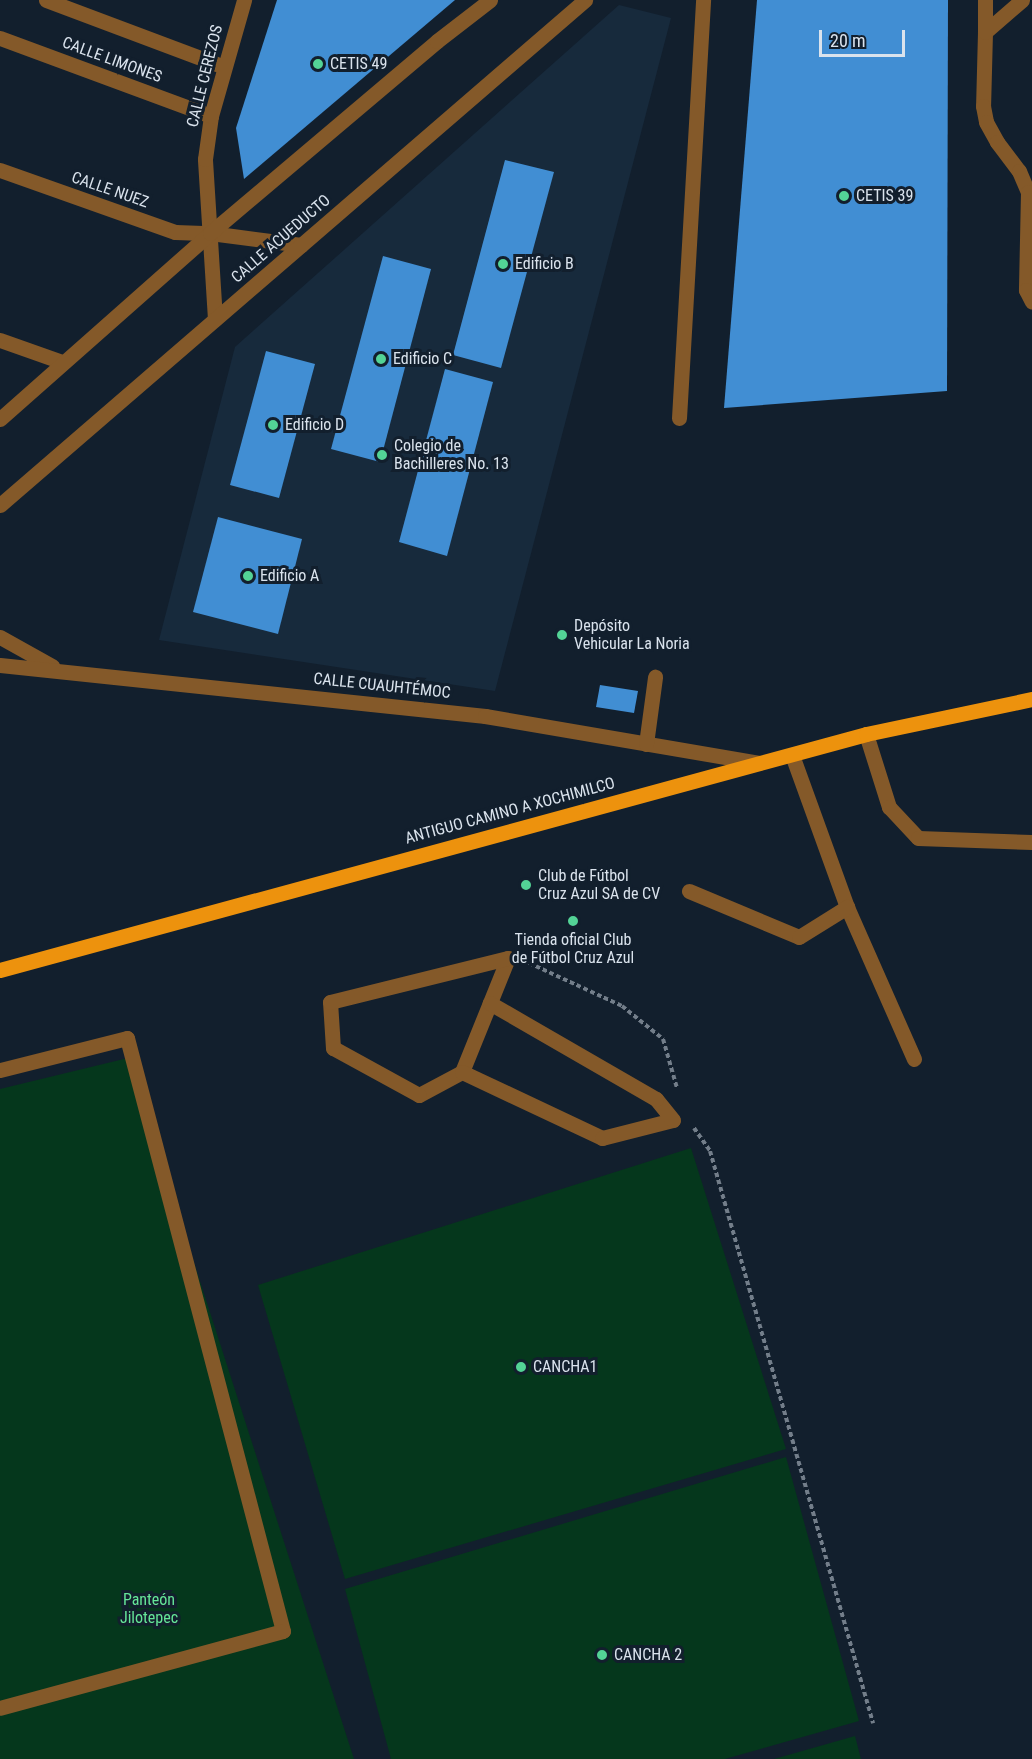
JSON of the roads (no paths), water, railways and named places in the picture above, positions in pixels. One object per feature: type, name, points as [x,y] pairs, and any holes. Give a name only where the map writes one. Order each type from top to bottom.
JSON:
[{"type":"main road","name":"ANTIGUO CAMINO A XOCHIMILCO","points":[[0,970],[866,734],[1032,699]]},
{"type":"street","points":[[46,0],[224,67]]},
{"type":"street","name":"CALLE CEREZOS","points":[[215,319],[205,159],[211,116],[244,0]]},
{"type":"street","points":[[0,419],[210,233],[437,41],[490,0]]},
{"type":"street","name":"CALLE ACUEDUCTO","points":[[0,505],[585,0]]},
{"type":"street","points":[[680,418],[703,0]]},
{"type":"street","points":[[985,0],[983,106],[986,122],[996,142],[1019,171],[1028,192],[1026,290],[1032,302]]},
{"type":"street","points":[[985,33],[1022,0]]},
{"type":"street","name":"CALLE LIMONES","points":[[0,38],[211,116]]},
{"type":"street","name":"CALLE NUEZ","points":[[0,171],[175,232],[210,233],[302,245]]},
{"type":"street","points":[[0,340],[62,362]]},
{"type":"street","points":[[0,637],[58,669]]},
{"type":"street","name":"CALLE CUAUHTÉMOC","points":[[0,665],[58,669],[485,716],[759,763]]},
{"type":"street","points":[[646,744],[655,677]]},
{"type":"street","points":[[866,734],[889,807],[918,838],[1032,842]]},
{"type":"street","points":[[792,755],[848,907],[914,1059]]},
{"type":"street","points":[[689,891],[799,936],[848,907]]},
{"type":"street","points":[[508,958],[490,1003],[462,1072],[419,1095],[333,1048],[330,1002],[508,958]]},
{"type":"street","points":[[462,1072],[602,1138],[673,1120],[656,1099],[490,1003]]},
{"type":"street","points":[[0,1070],[127,1038],[284,1631],[0,1708]]},
{"type":"place","name":"CETIS 49","points":[[318,64]]},
{"type":"place","name":"CETIS 39","points":[[844,196]]},
{"type":"place","name":"Edificio B","points":[[503,264]]},
{"type":"place","name":"Edificio C","points":[[381,359]]},
{"type":"place","name":"Edificio D","points":[[273,425]]},
{"type":"place","name":"Colegio de Bachilleres No. 13","points":[[382,455]]},
{"type":"place","name":"Edificio A","points":[[248,576]]},
{"type":"place","name":"Depósito Vehicular La Noria","points":[[562,635]]},
{"type":"place","name":"Club de Fútbol Cruz Azul SA de CV","points":[[526,885]]},
{"type":"place","name":"Tienda oficial Club de Fútbol Cruz Azul","points":[[573,921]]},
{"type":"place","name":"CANCHA1","points":[[521,1367]]},
{"type":"place","name":"CANCHA 2","points":[[602,1655]]},
{"type":"park label","name":"Panteón Jilotepec","points":[[149,1609]]}]
